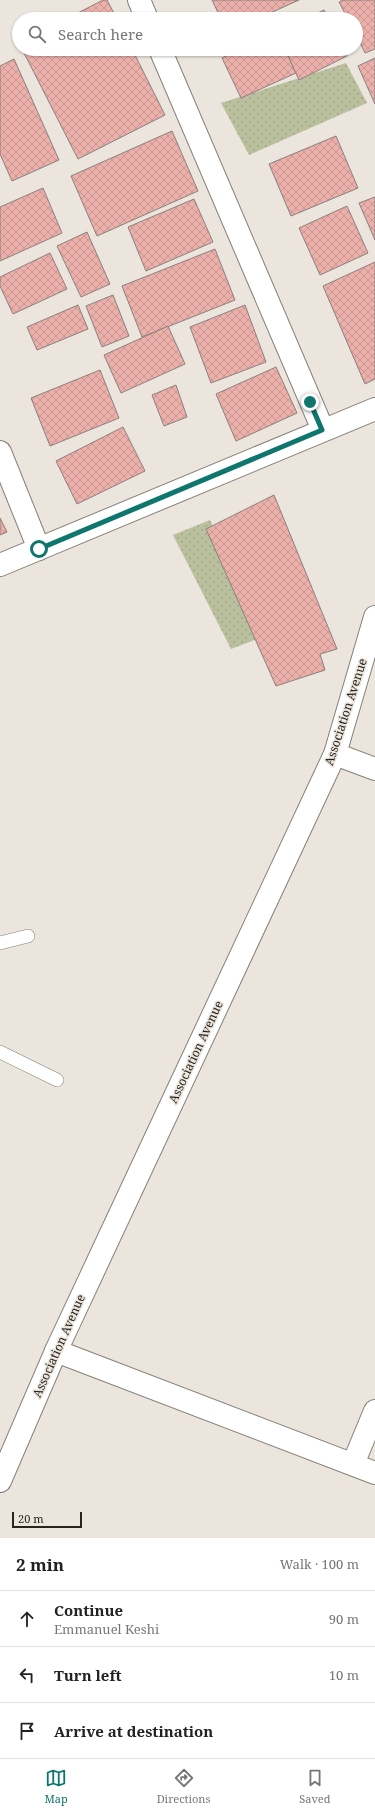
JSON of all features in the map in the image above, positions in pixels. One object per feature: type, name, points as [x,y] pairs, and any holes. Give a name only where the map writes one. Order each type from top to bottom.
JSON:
[{"type":"street","points":[[139,0],[144,12]]},
{"type":"street","points":[[163,56],[322,430]]},
{"type":"street","points":[[0,565],[375,409]]},
{"type":"street","points":[[0,452],[39,549]]},
{"type":"street","name":"Association Avenue","points":[[0,1481],[56,1352],[335,754],[375,617]]},
{"type":"street","points":[[335,754],[375,769]]},
{"type":"street","points":[[56,1352],[375,1473]]},
{"type":"street","points":[[353,1464],[375,1411]]},
{"type":"lane","points":[[0,943],[28,936]]},
{"type":"lane","points":[[0,1052],[57,1080]]},
{"type":"green space","points":[[346,63],[367,103],[249,155],[221,103]]},
{"type":"green space","points":[[210,520],[260,638],[231,649],[173,535]]},
{"type":"building","points":[[103,0],[107,0],[113,12],[80,12]]},
{"type":"building","points":[[212,0],[299,0],[272,12],[218,12]]},
{"type":"building","points":[[343,0],[375,0],[375,49],[365,53],[363,49],[363,12],[344,12],[339,2]]},
{"type":"building","points":[[26,56],[136,56],[165,115],[78,159]]},
{"type":"building","points":[[226,56],[288,56],[296,73],[241,98],[222,58]]},
{"type":"building","points":[[288,56],[347,56],[299,80]]},
{"type":"building","points":[[375,58],[375,104],[358,66]]},
{"type":"building","points":[[14,59],[59,160],[12,181],[0,154],[0,66]]},
{"type":"building","points":[[172,131],[198,191],[97,236],[71,176]]},
{"type":"building","points":[[336,136],[358,188],[291,216],[269,164]]},
{"type":"building","points":[[43,188],[62,233],[0,261],[0,207]]},
{"type":"building","points":[[375,197],[375,240],[359,203]]},
{"type":"building","points":[[194,199],[213,242],[146,271],[128,227]]},
{"type":"building","points":[[347,206],[368,253],[320,275],[299,228]]},
{"type":"building","points":[[87,232],[110,284],[81,297],[57,246]]},
{"type":"building","points":[[215,249],[235,300],[142,337],[122,286]]},
{"type":"building","points":[[50,253],[67,289],[13,314],[0,286],[0,277]]},
{"type":"building","points":[[375,262],[375,379],[365,384],[323,286]]},
{"type":"building","points":[[113,295],[129,336],[102,347],[86,306]]},
{"type":"building","points":[[78,305],[88,329],[37,350],[27,327]]},
{"type":"building","points":[[245,305],[266,362],[211,383],[190,327]]},
{"type":"building","points":[[168,326],[185,364],[121,393],[104,355]]},
{"type":"building","points":[[276,367],[297,413],[236,441],[216,394]]},
{"type":"building","points":[[100,370],[119,418],[50,446],[31,398]]},
{"type":"building","points":[[176,385],[187,417],[164,426],[152,395]]},
{"type":"building","points":[[123,427],[145,471],[77,504],[56,461]]},
{"type":"building","points":[[274,495],[337,649],[320,654],[325,670],[276,686],[206,529]]},
{"type":"building","points":[[0,518],[7,532],[0,535]]},
{"type":"route","points":[[39,549],[322,430],[310,402]]}]
